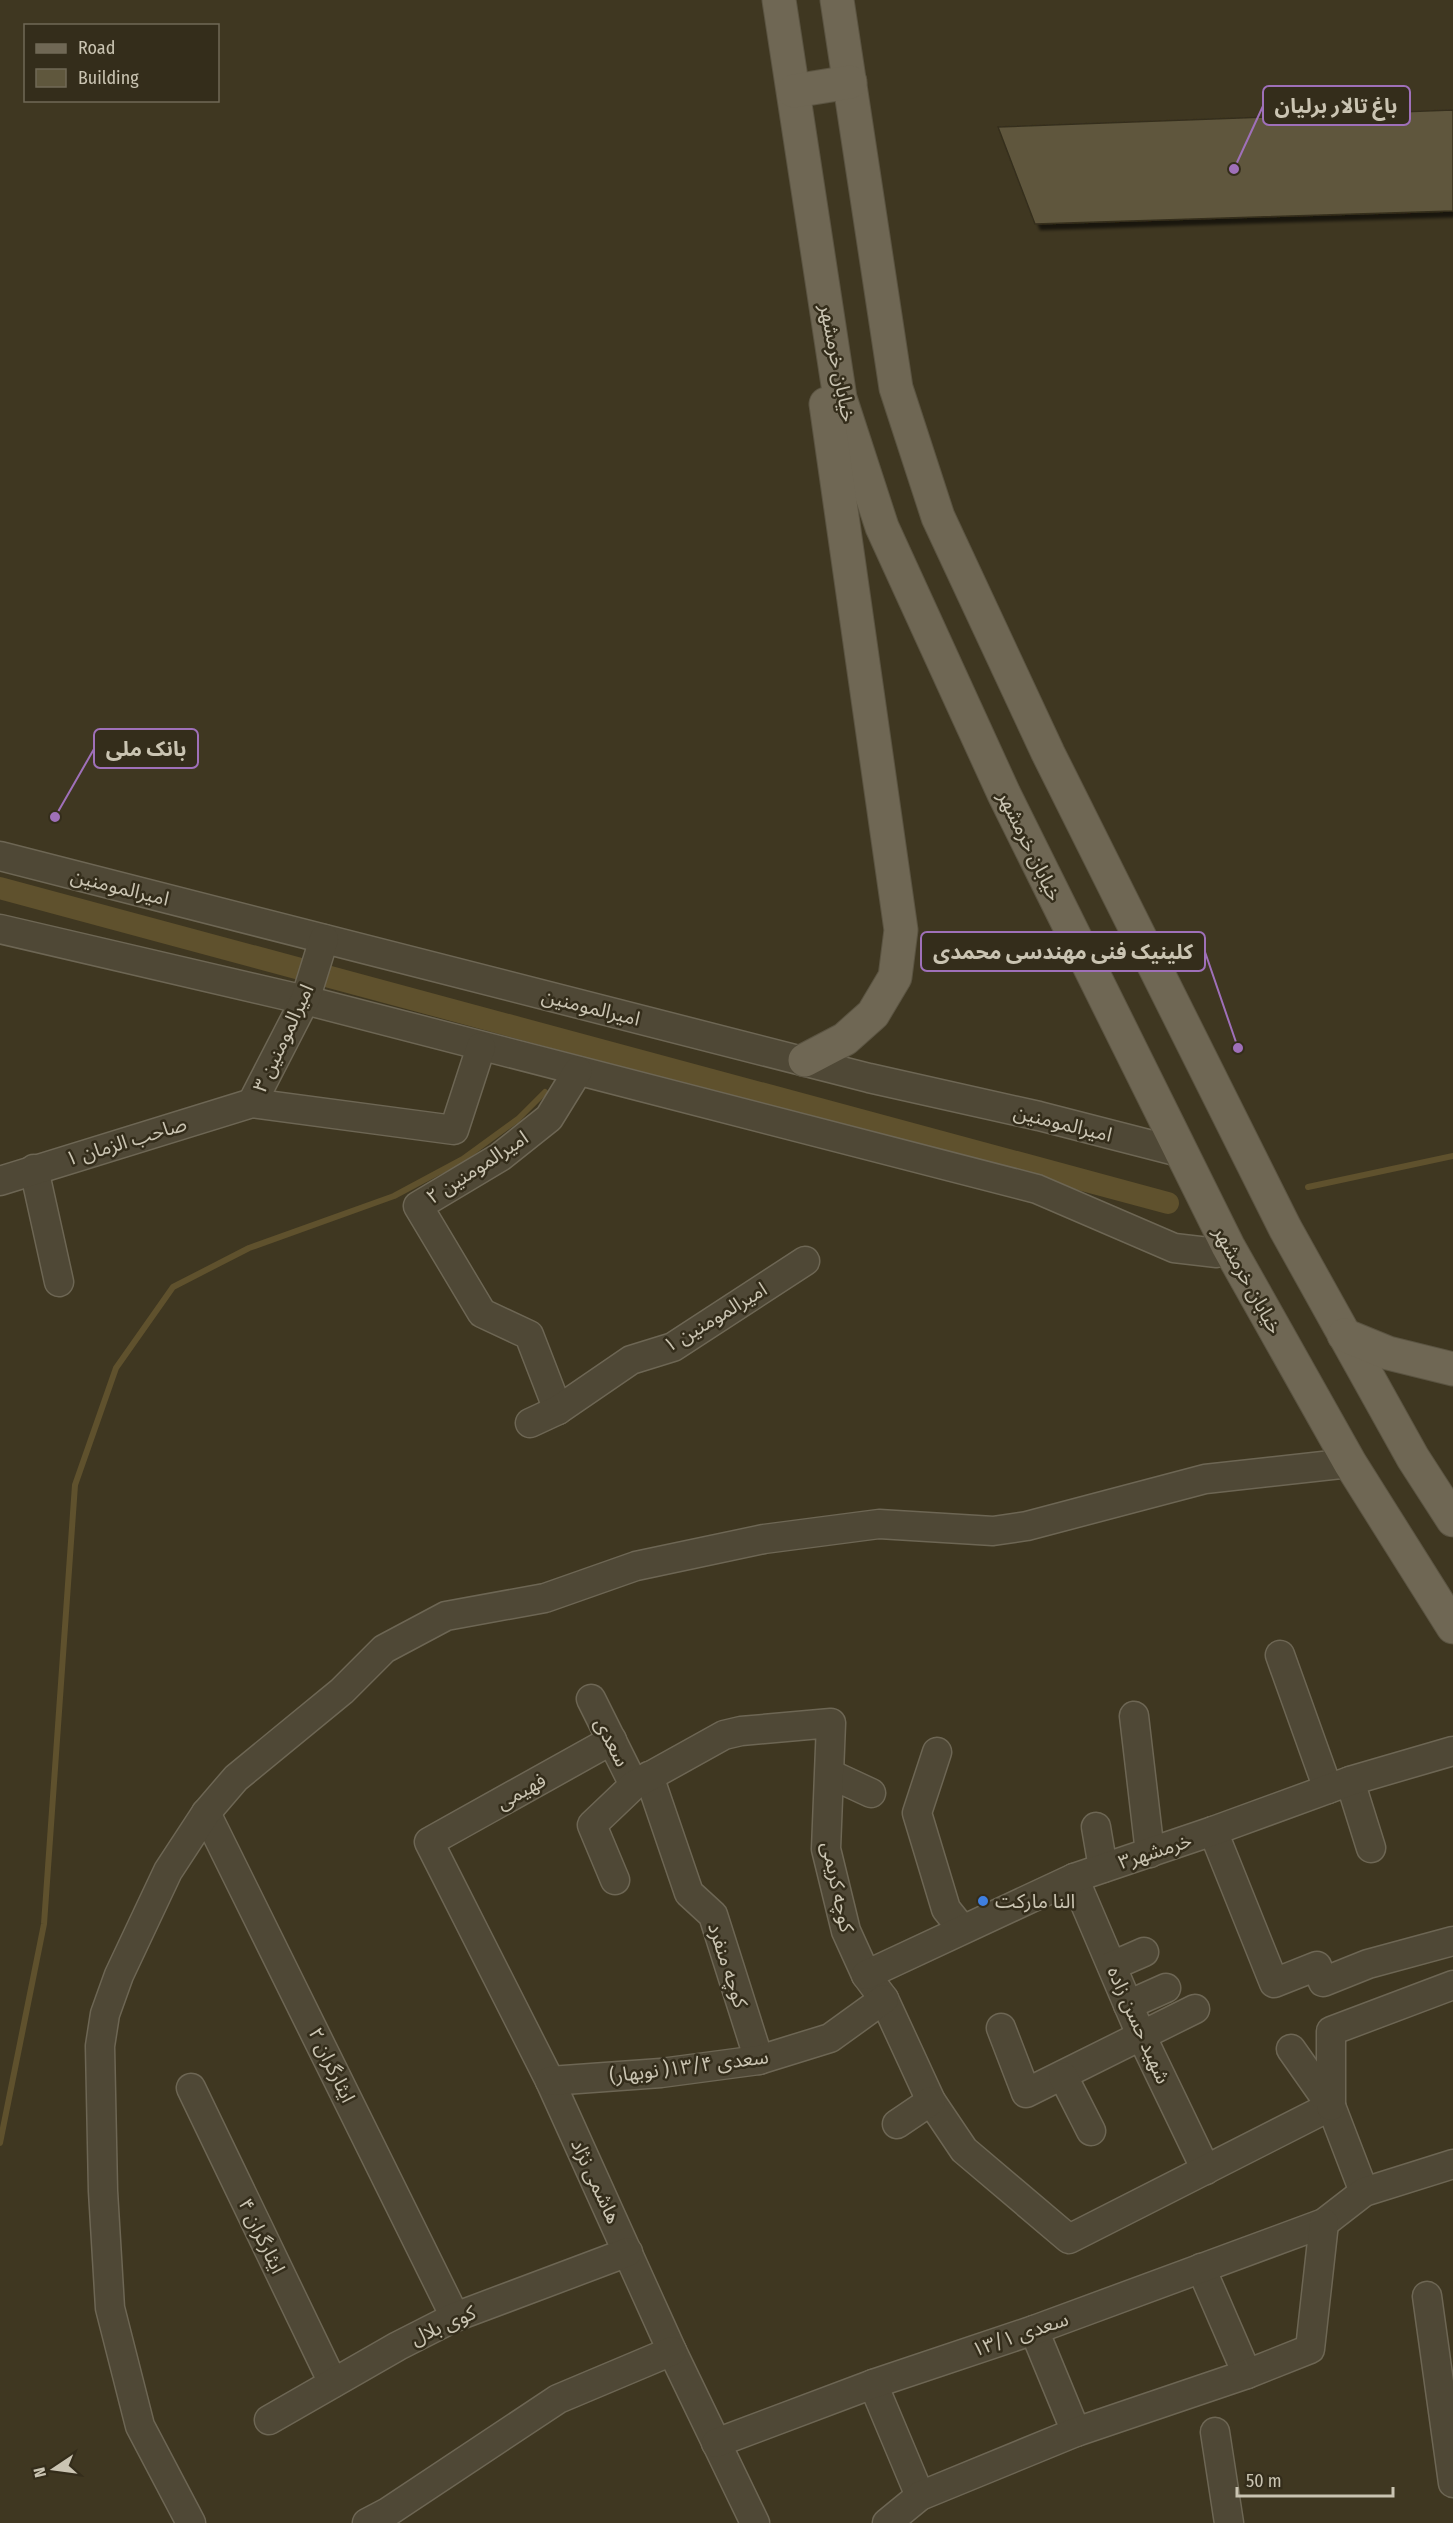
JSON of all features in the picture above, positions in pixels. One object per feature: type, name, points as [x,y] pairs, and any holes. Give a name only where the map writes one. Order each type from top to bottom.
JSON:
[{"type":"main road","name":"خیابان خرمشهر","points":[[779,0],[840,398],[882,527],[1004,794],[1228,1246],[1350,1463],[1453,1627]]},
{"type":"main road","points":[[837,0],[896,388],[938,517],[1053,764],[1270,1199],[1413,1458],[1453,1520]]},
{"type":"main road","points":[[794,91],[850,82]]},
{"type":"main road","points":[[805,1060],[845,1039],[873,1014],[895,977],[901,930],[826,408],[824,288]]},
{"type":"main road","points":[[1344,1335],[1388,1353],[1453,1369]]},
{"type":"street","name":"امیرالمومنین","points":[[0,856],[805,1060],[1183,1153]]},
{"type":"street","points":[[0,929],[305,1000],[1037,1189],[1174,1248],[1217,1253],[1228,1246]]},
{"type":"street","name":"امیرالمومنین ۳","points":[[252,1103],[305,1000],[324,939]]},
{"type":"street","points":[[252,1103],[454,1130],[481,1047]]},
{"type":"street","name":"امیرالمومنین ۲","points":[[558,1410],[529,1335],[482,1313],[418,1206],[500,1157],[549,1118],[578,1071]]},
{"type":"street","name":"صاحب الزمان ۱","points":[[0,1181],[252,1103]]},
{"type":"street","points":[[34,1169],[59,1282]]},
{"type":"street","name":"امیرالمومنین ۱","points":[[530,1423],[558,1410],[631,1360],[673,1347],[805,1261]]},
{"type":"street","points":[[191,2523],[140,2427],[110,2308],[103,2191],[100,2046],[105,2014],[119,1975],[168,1871],[206,1813],[236,1778],[342,1691],[384,1649],[446,1616],[545,1598],[636,1566],[764,1539],[879,1524],[993,1532],[1028,1526],[1205,1479],[1350,1463]]},
{"type":"street","points":[[1280,1655],[1339,1785],[1371,1848]]},
{"type":"street","name":"سعدی","points":[[591,1699],[612,1740],[641,1780]]},
{"type":"street","points":[[1134,1716],[1150,1853]]},
{"type":"street","name":"کوچه کریمی","points":[[641,1780],[724,1735],[741,1731],[831,1723],[826,1849],[846,1931],[866,1975],[884,1999],[931,2101],[964,2150],[1069,2239],[1206,2170]]},
{"type":"street","name":"فهیمی","points":[[429,1842],[612,1740]]},
{"type":"street","points":[[937,1752],[917,1812],[946,1909],[962,1929]]},
{"type":"street","name":"خرمشهر۳","points":[[866,1975],[1074,1878],[1339,1785],[1451,1759]]},
{"type":"street","points":[[830,1774],[871,1793]]},
{"type":"street","points":[[615,1880],[592,1825],[641,1780]]},
{"type":"street","name":"کوچه منفرد","points":[[641,1780],[689,1893],[713,1915],[759,2060]]},
{"type":"street","name":"ایثارگران ۲","points":[[206,1813],[456,2318]]},
{"type":"street","points":[[1096,1827],[1103,1868]]},
{"type":"street","points":[[1213,1831],[1274,1983],[1317,1966],[1323,1982],[1368,1964],[1453,1941]]},
{"type":"street","name":"هاشمی نژاد","points":[[429,1842],[550,2081],[672,2351],[755,2523]]},
{"type":"street","name":"شهید حسن زاده","points":[[1074,1878],[1141,2035],[1206,2170]]},
{"type":"street","points":[[1112,1966],[1144,1952]]},
{"type":"street","points":[[1330,2106],[1331,2031],[1453,1985]]},
{"type":"street","points":[[1128,2005],[1166,1988]]},
{"type":"street","name":"سعدی ۱۳/۴( نوبهار)","points":[[550,2081],[662,2073],[759,2060],[830,2038],[884,1999]]},
{"type":"street","points":[[1001,2028],[1026,2093],[1195,2008]]},
{"type":"street","points":[[1291,2049],[1330,2106],[1364,2192]]},
{"type":"street","points":[[1063,2076],[1091,2131]]},
{"type":"street","name":"ایثارگران ۴","points":[[191,2088],[333,2383]]},
{"type":"street","points":[[897,2124],[931,2101]]},
{"type":"street","points":[[1206,2170],[1330,2106]]},
{"type":"street","name":"سعدی ۱۳/۱","points":[[716,2443],[873,2384],[1034,2330],[1324,2223],[1364,2192],[1451,2165]]},
{"type":"street","points":[[887,2523],[920,2496],[1076,2432],[1247,2374],[1310,2349],[1324,2223]]},
{"type":"street","name":"کوی بلال","points":[[269,2420],[398,2346],[456,2318],[628,2252]]},
{"type":"street","points":[[1201,2268],[1247,2374]]},
{"type":"street","points":[[1427,2296],[1453,2483]]},
{"type":"street","points":[[1034,2330],[1076,2432]]},
{"type":"street","points":[[383,2519],[558,2399],[672,2351]]},
{"type":"street","points":[[873,2384],[920,2496]]},
{"type":"street","points":[[1215,2432],[1229,2523]]},
{"type":"building","points":[[1453,110],[1453,211],[1035,224],[998,127]]},
{"type":"waterway","points":[[0,888],[1168,1203]]},
{"type":"waterway","points":[[0,2143],[44,1924],[75,1485],[116,1368],[173,1287],[249,1248],[394,1196],[463,1159],[518,1119],[545,1092]]},
{"type":"waterway","points":[[1308,1187],[1453,1156]]},
{"type":"place","name":"باغ تالار برلیان","points":[[1234,169]]},
{"type":"place","name":"بانک ملی","points":[[55,817]]},
{"type":"place","name":"کلینیک فنی مهندسی محمدی","points":[[1238,1048]]},
{"type":"place","name":"النا مارکت","points":[[983,1901]]}]
